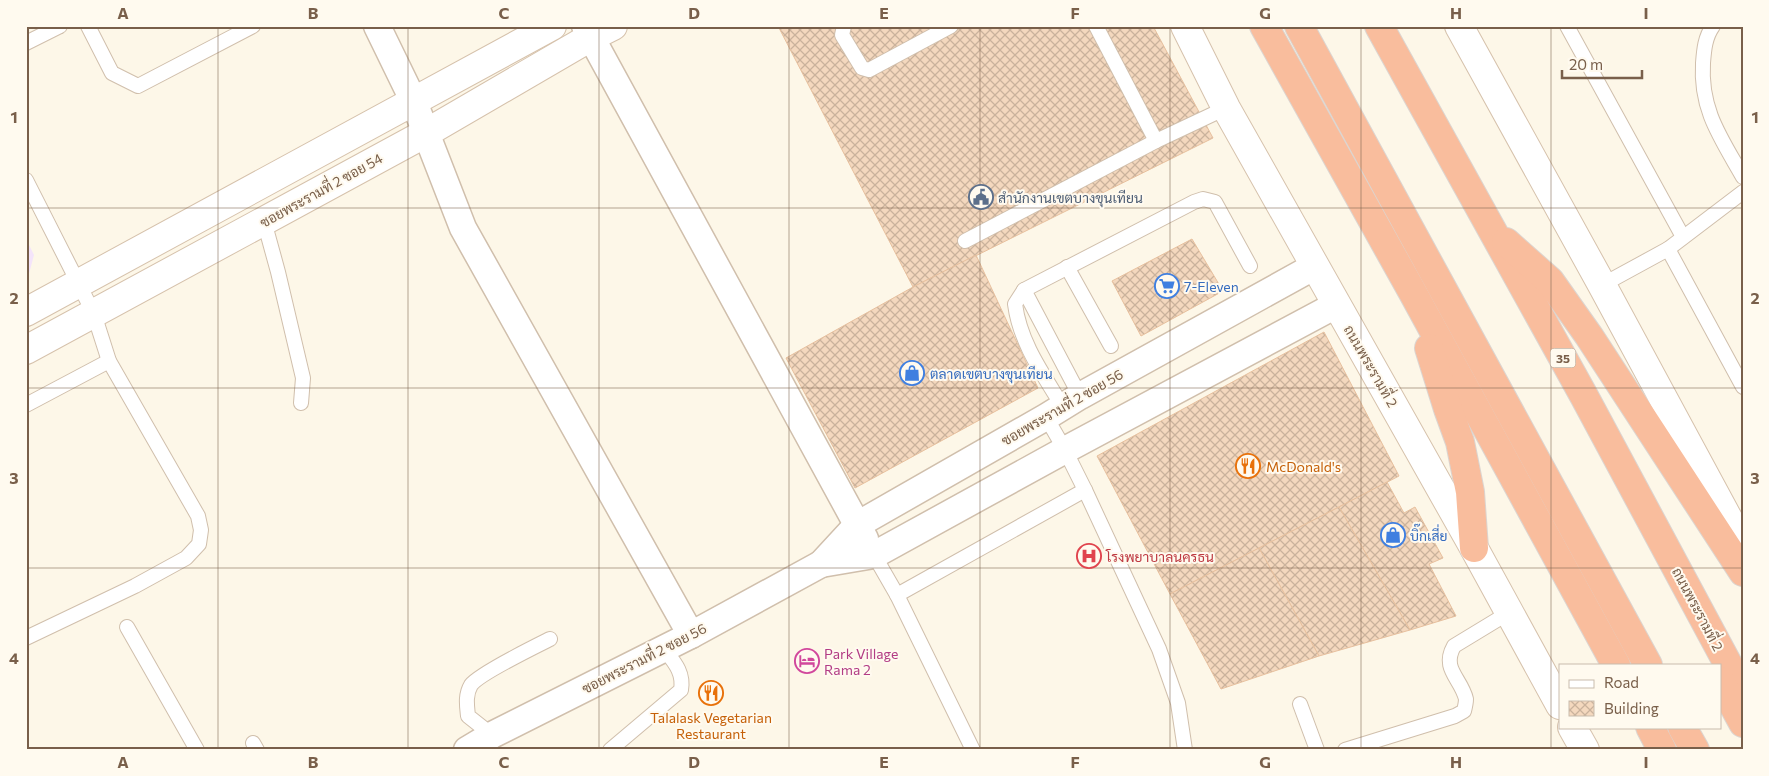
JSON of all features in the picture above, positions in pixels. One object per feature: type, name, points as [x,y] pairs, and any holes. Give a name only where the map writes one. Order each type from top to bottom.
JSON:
[{"type":"highway","points":[[1264,26],[1413,293],[1615,664]]},
{"type":"highway","points":[[1299,26],[1647,664]]},
{"type":"highway","points":[[1362,26],[1710,664]]},
{"type":"highway","name":"ถนนพระรามที่ 2","points":[[1379,26],[1584,396],[1743,692]]},
{"type":"highway","points":[[1490,228],[1550,281],[1589,336],[1743,572]]},
{"type":"highway","points":[[1413,293],[1448,409],[1460,442],[1470,492],[1474,548]]},
{"type":"highway","points":[[1722,685],[1743,723]]},
{"type":"highway","points":[[1651,728],[1662,750]]},
{"type":"highway","points":[[1683,728],[1695,750]]},
{"type":"main road","points":[[26,312],[552,26]]},
{"type":"main road","name":"ถนนพระรามที่ 2","points":[[1185,26],[1226,108],[1510,612],[1559,703]]},
{"type":"main road","points":[[1459,26],[1743,546]]},
{"type":"main road","name":"ซอยพระรามที่ 2 ซอย 54","points":[[26,350],[426,133],[596,30]]},
{"type":"main road","points":[[1573,728],[1584,750]]},
{"type":"street","points":[[377,26],[414,102],[464,228],[690,635]]},
{"type":"street","points":[[596,30],[874,555]]},
{"type":"street","name":"ซอยพระรามที่ 2 ซอย 56","points":[[821,564],[857,525],[1315,266]]},
{"type":"street","name":"ซอยพระรามที่ 2 ซอย 56","points":[[467,750],[492,735],[664,649],[821,564],[874,555],[1336,305]]},
{"type":"lane","points":[[26,43],[60,26]]},
{"type":"lane","points":[[88,26],[112,73],[138,86],[253,26]]},
{"type":"lane","points":[[844,26],[842,35],[862,68],[869,70],[951,26]]},
{"type":"lane","points":[[1096,26],[1156,141]]},
{"type":"lane","points":[[1567,26],[1683,237]]},
{"type":"lane","points":[[1713,26],[1704,48],[1702,78],[1705,100],[1715,127],[1743,178]]},
{"type":"lane","points":[[965,240],[1156,141],[1226,108]]},
{"type":"lane","points":[[26,180],[94,314],[109,361],[198,516],[201,530],[199,544],[186,558],[144,582],[26,638]]},
{"type":"lane","points":[[1602,285],[1668,249],[1743,192]]},
{"type":"lane","points":[[1063,407],[1025,342],[1017,322],[1015,304],[1024,290],[1203,198],[1215,202],[1250,266]]},
{"type":"lane","points":[[264,221],[303,378],[301,403]]},
{"type":"lane","points":[[1668,249],[1741,379]]},
{"type":"lane","points":[[1067,267],[1111,346]]},
{"type":"lane","points":[[1024,290],[1063,407],[1065,450],[1159,649],[1178,703],[1185,750]]},
{"type":"lane","points":[[26,405],[109,361]]},
{"type":"lane","points":[[896,595],[1084,490]]},
{"type":"lane","points":[[874,555],[896,595],[973,750]]},
{"type":"lane","points":[[1344,750],[1455,716],[1464,711],[1466,699],[1450,665],[1449,656],[1454,646],[1510,612]]},
{"type":"lane","points":[[127,627],[197,750]]},
{"type":"lane","points":[[492,735],[468,716],[466,698],[472,684],[492,670],[550,639]]},
{"type":"lane","points":[[610,750],[680,690],[682,680],[680,670],[664,649]]},
{"type":"lane","points":[[1300,704],[1316,750]]},
{"type":"shaded area","points":[[26,239],[34,255],[26,285]]},
{"type":"building","name":"สำนักงานเขตบางขุนเทียน","points":[[778,26],[1153,26],[1213,138],[913,287]]},
{"type":"building","name":"7-Eleven","points":[[1192,239],[1223,291],[1141,336],[1112,281]]},
{"type":"building","name":"ตลาดเขตบางขุนเทียน","points":[[976,255],[1038,388],[855,488],[786,358],[913,287]]},
{"type":"building","name":"McDonald's","points":[[1324,332],[1399,476],[1170,594],[1097,456]]},
{"type":"building","name":"บิ๊กเสี่ย","points":[[1387,482],[1404,513],[1415,507],[1443,558],[1429,564],[1456,616],[1410,630],[1339,507]]},
{"type":"building","points":[[1339,507],[1410,630],[1319,656],[1259,548]]},
{"type":"building","points":[[1259,548],[1319,656],[1221,689],[1170,594]]},
{"type":"place","name":"สำนักงานเขตบางขุนเทียน","points":[[981,197]]},
{"type":"place","name":"7-Eleven","points":[[1167,286]]},
{"type":"place","name":"ตลาดเขตบางขุนเทียน","points":[[912,373]]},
{"type":"place","name":"McDonald's","points":[[1248,466]]},
{"type":"place","name":"บิ๊กเสี่ย","points":[[1393,535]]},
{"type":"place","name":"โรงพยาบาลนครธน","points":[[1089,556]]},
{"type":"place","name":"Park Village Rama 2","points":[[807,661]]},
{"type":"place","name":"Talalask Vegetarian Restaurant","points":[[711,693]]}]
